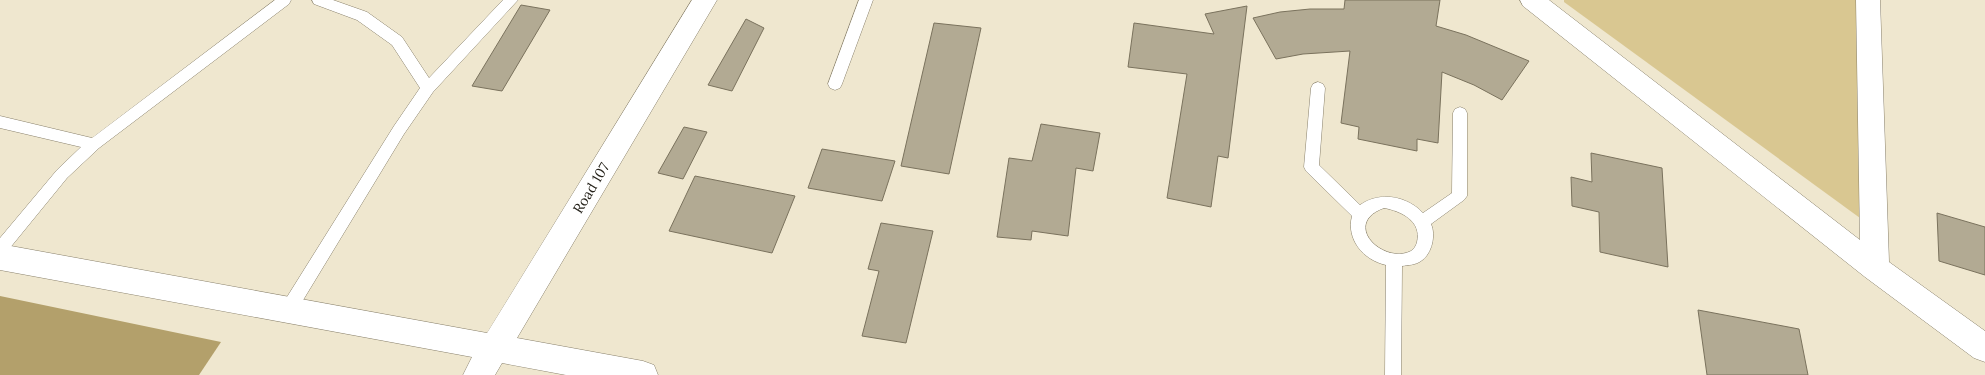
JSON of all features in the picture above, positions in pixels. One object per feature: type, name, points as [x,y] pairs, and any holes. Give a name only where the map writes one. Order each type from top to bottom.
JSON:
[{"type":"street","name":"Road 107","points":[[478,375],[705,0]]},
{"type":"street","points":[[1532,0],[1875,268],[1985,348]]},
{"type":"street","points":[[1868,0],[1875,268]]},
{"type":"street","points":[[0,257],[643,375]]},
{"type":"lane","points":[[0,250],[62,174],[94,144],[284,0]]},
{"type":"lane","points":[[320,0],[362,16],[397,41],[428,88]]},
{"type":"lane","points":[[288,310],[399,130],[428,88],[511,0]]},
{"type":"lane","points":[[835,84],[866,0]]},
{"type":"lane","points":[[1318,88],[1311,167],[1360,214]]},
{"type":"lane","points":[[1422,222],[1459,196],[1460,113]]},
{"type":"lane","points":[[0,122],[94,144]]},
{"type":"lane","points":[[1384,202],[1395,203],[1410,210],[1422,222],[1426,232],[1426,241],[1422,250],[1415,257],[1405,261],[1381,258],[1371,252],[1362,243],[1357,223],[1360,214],[1365,208],[1374,203],[1384,202]]},
{"type":"lane","points":[[1393,375],[1394,261]]},
{"type":"shaded area","points":[[1564,0],[1857,0],[1860,218],[1564,2]]},
{"type":"shaded area","points":[[0,296],[221,342],[199,375],[0,375]]},
{"type":"building","points":[[1345,0],[1440,0],[1436,26],[1466,35],[1529,61],[1502,100],[1474,85],[1442,72],[1438,143],[1417,139],[1417,151],[1358,139],[1359,127],[1341,123],[1350,51],[1303,54],[1276,59],[1253,18],[1280,12],[1310,9],[1344,9]]},
{"type":"building","points":[[521,5],[550,10],[502,91],[472,86]]},
{"type":"building","points":[[1247,6],[1228,158],[1218,156],[1211,207],[1167,198],[1187,74],[1128,67],[1134,23],[1214,34],[1205,14]]},
{"type":"building","points":[[746,19],[764,28],[732,91],[708,85]]},
{"type":"building","points":[[934,23],[981,28],[949,174],[901,166]]},
{"type":"building","points":[[1041,124],[1100,133],[1093,171],[1076,168],[1068,236],[1032,231],[1031,240],[997,237],[1009,158],[1032,161]]},
{"type":"building","points":[[684,127],[707,132],[683,179],[658,173]]},
{"type":"building","points":[[822,149],[895,161],[882,201],[808,188]]},
{"type":"building","points":[[1591,153],[1662,168],[1668,267],[1600,252],[1599,212],[1572,206],[1571,177],[1592,182]]},
{"type":"building","points":[[695,176],[795,196],[772,253],[669,231]]},
{"type":"building","points":[[1937,213],[1985,227],[1985,275],[1939,261]]},
{"type":"building","points":[[881,223],[933,231],[906,343],[862,336],[879,271],[868,269]]},
{"type":"building","points":[[1698,310],[1799,329],[1808,375],[1707,375]]}]
